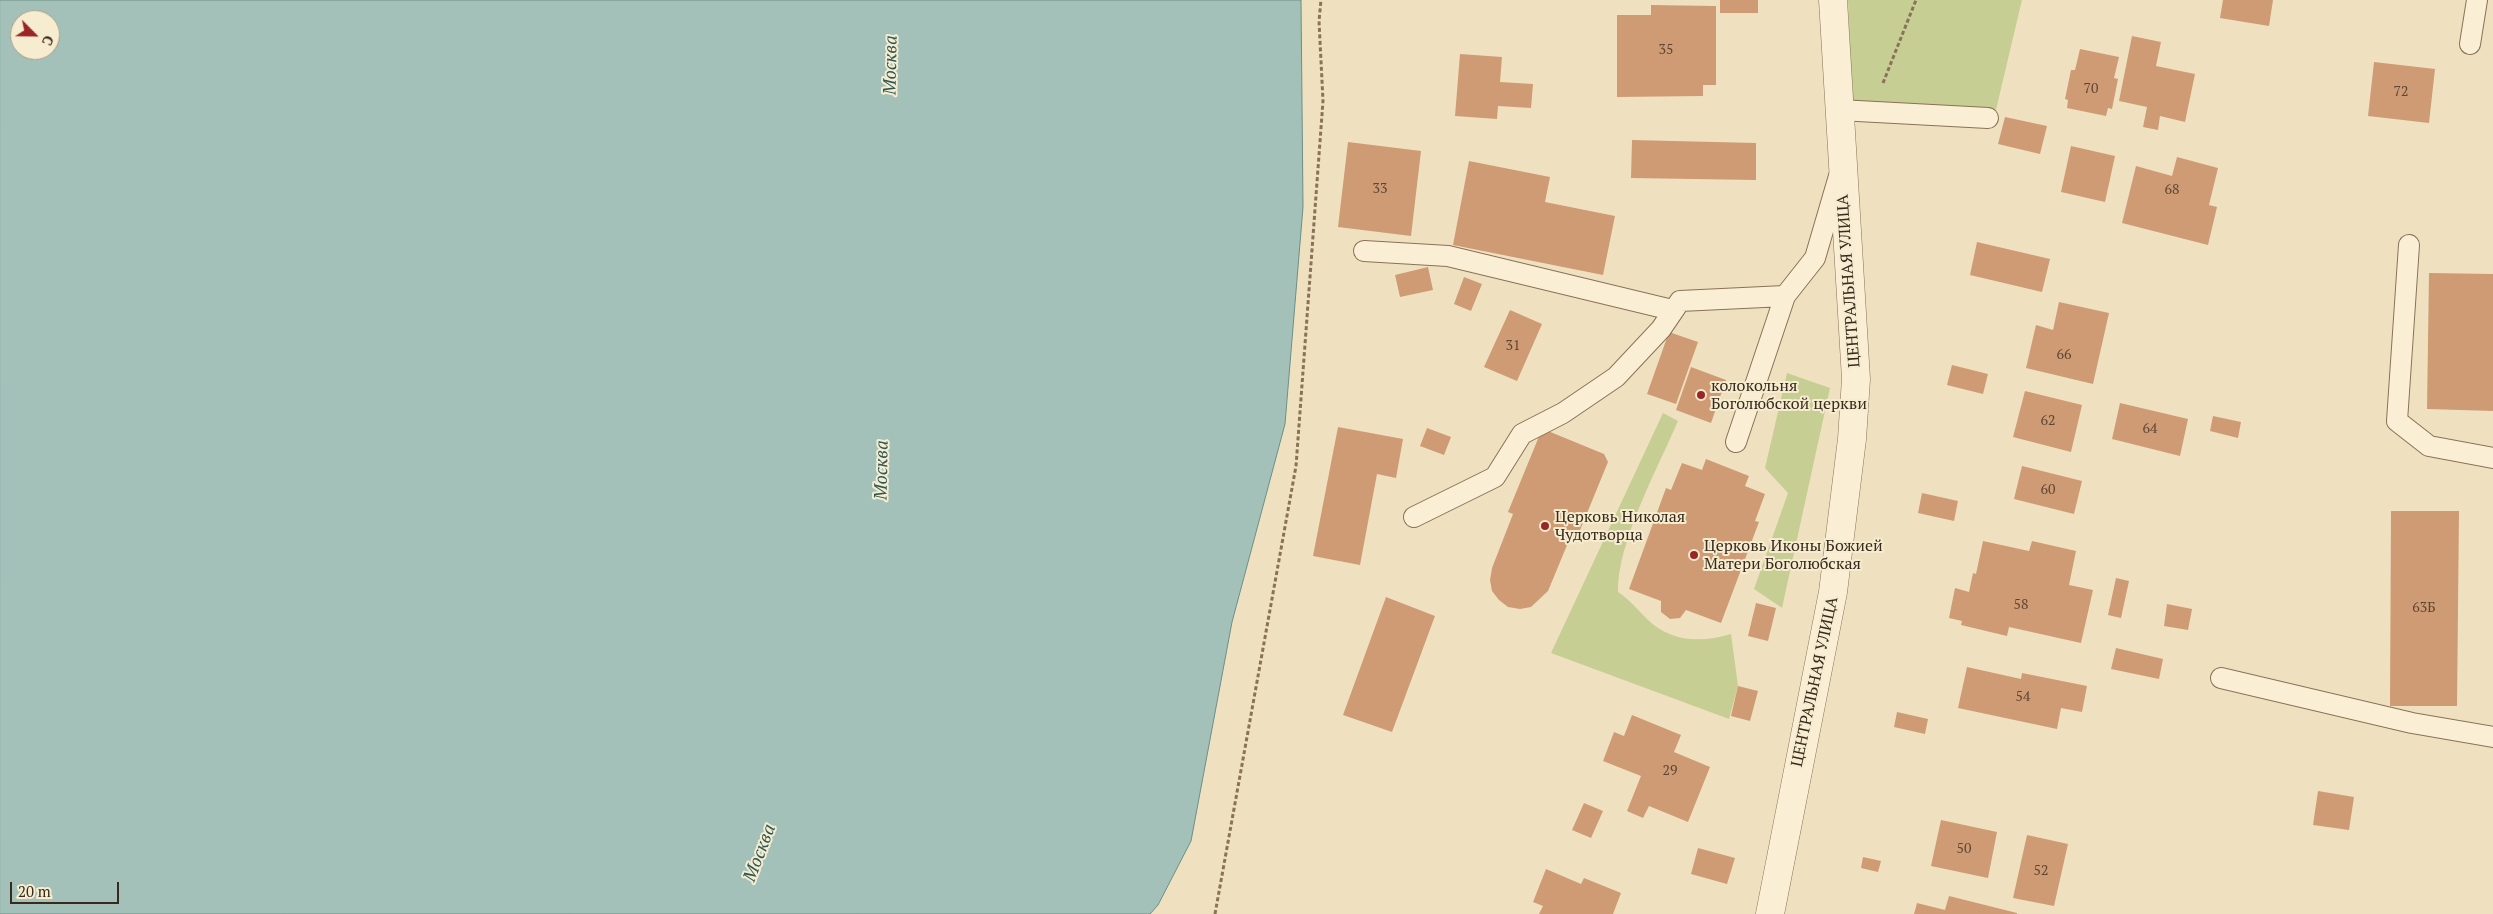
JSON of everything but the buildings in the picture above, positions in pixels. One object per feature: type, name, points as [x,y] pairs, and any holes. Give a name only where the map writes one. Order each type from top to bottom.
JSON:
[{"type":"street","name":"ЦЕНТРАЛЬНАЯ УЛИЦА","points":[[1770,914],[1833,592],[1852,439],[1856,379],[1841,166],[1833,0]]},
{"type":"lane","points":[[2470,44],[2477,0]]},
{"type":"lane","points":[[1838,110],[1988,118]]},
{"type":"lane","points":[[1736,442],[1785,296],[1816,258],[1841,166]]},
{"type":"lane","points":[[2409,245],[2397,421],[2429,446],[2493,458]]},
{"type":"lane","points":[[1364,250],[1448,256],[1672,310]]},
{"type":"lane","points":[[1414,517],[1495,477],[1522,434],[1562,413],[1616,377],[1661,329],[1672,310],[1680,301],[1785,296]]},
{"type":"lane","points":[[2221,678],[2412,723],[2493,737]]},
{"type":"path","points":[[1215,914],[1296,466],[1323,101],[1319,21],[1321,0]]},
{"type":"path","points":[[1871,112],[1916,0]]},
{"type":"green space","points":[[1848,0],[2022,0],[1994,118],[1852,111]]},
{"type":"green space","points":[[1787,373],[1830,388],[1782,608],[1754,589],[1788,493],[1765,468]]},
{"type":"green space","points":[[1663,413],[1678,421],[1631,528],[1619,572],[1618,592],[1630,601],[1656,627],[1676,636],[1708,639],[1731,634],[1738,686],[1729,719],[1551,653]]},
{"type":"water","name":"Москва","points":[[0,0],[1301,0],[1303,207],[1285,424],[1232,622],[1191,841],[1158,905],[1150,914],[0,914]]},
{"type":"place","name":"колокольня Боголюбской церкви","points":[[1701,395]]},
{"type":"place","name":"Церковь Николая Чудотворца","points":[[1545,526]]},
{"type":"place","name":"Церковь Иконы Божией Матери Боголюбская","points":[[1694,555]]}]
